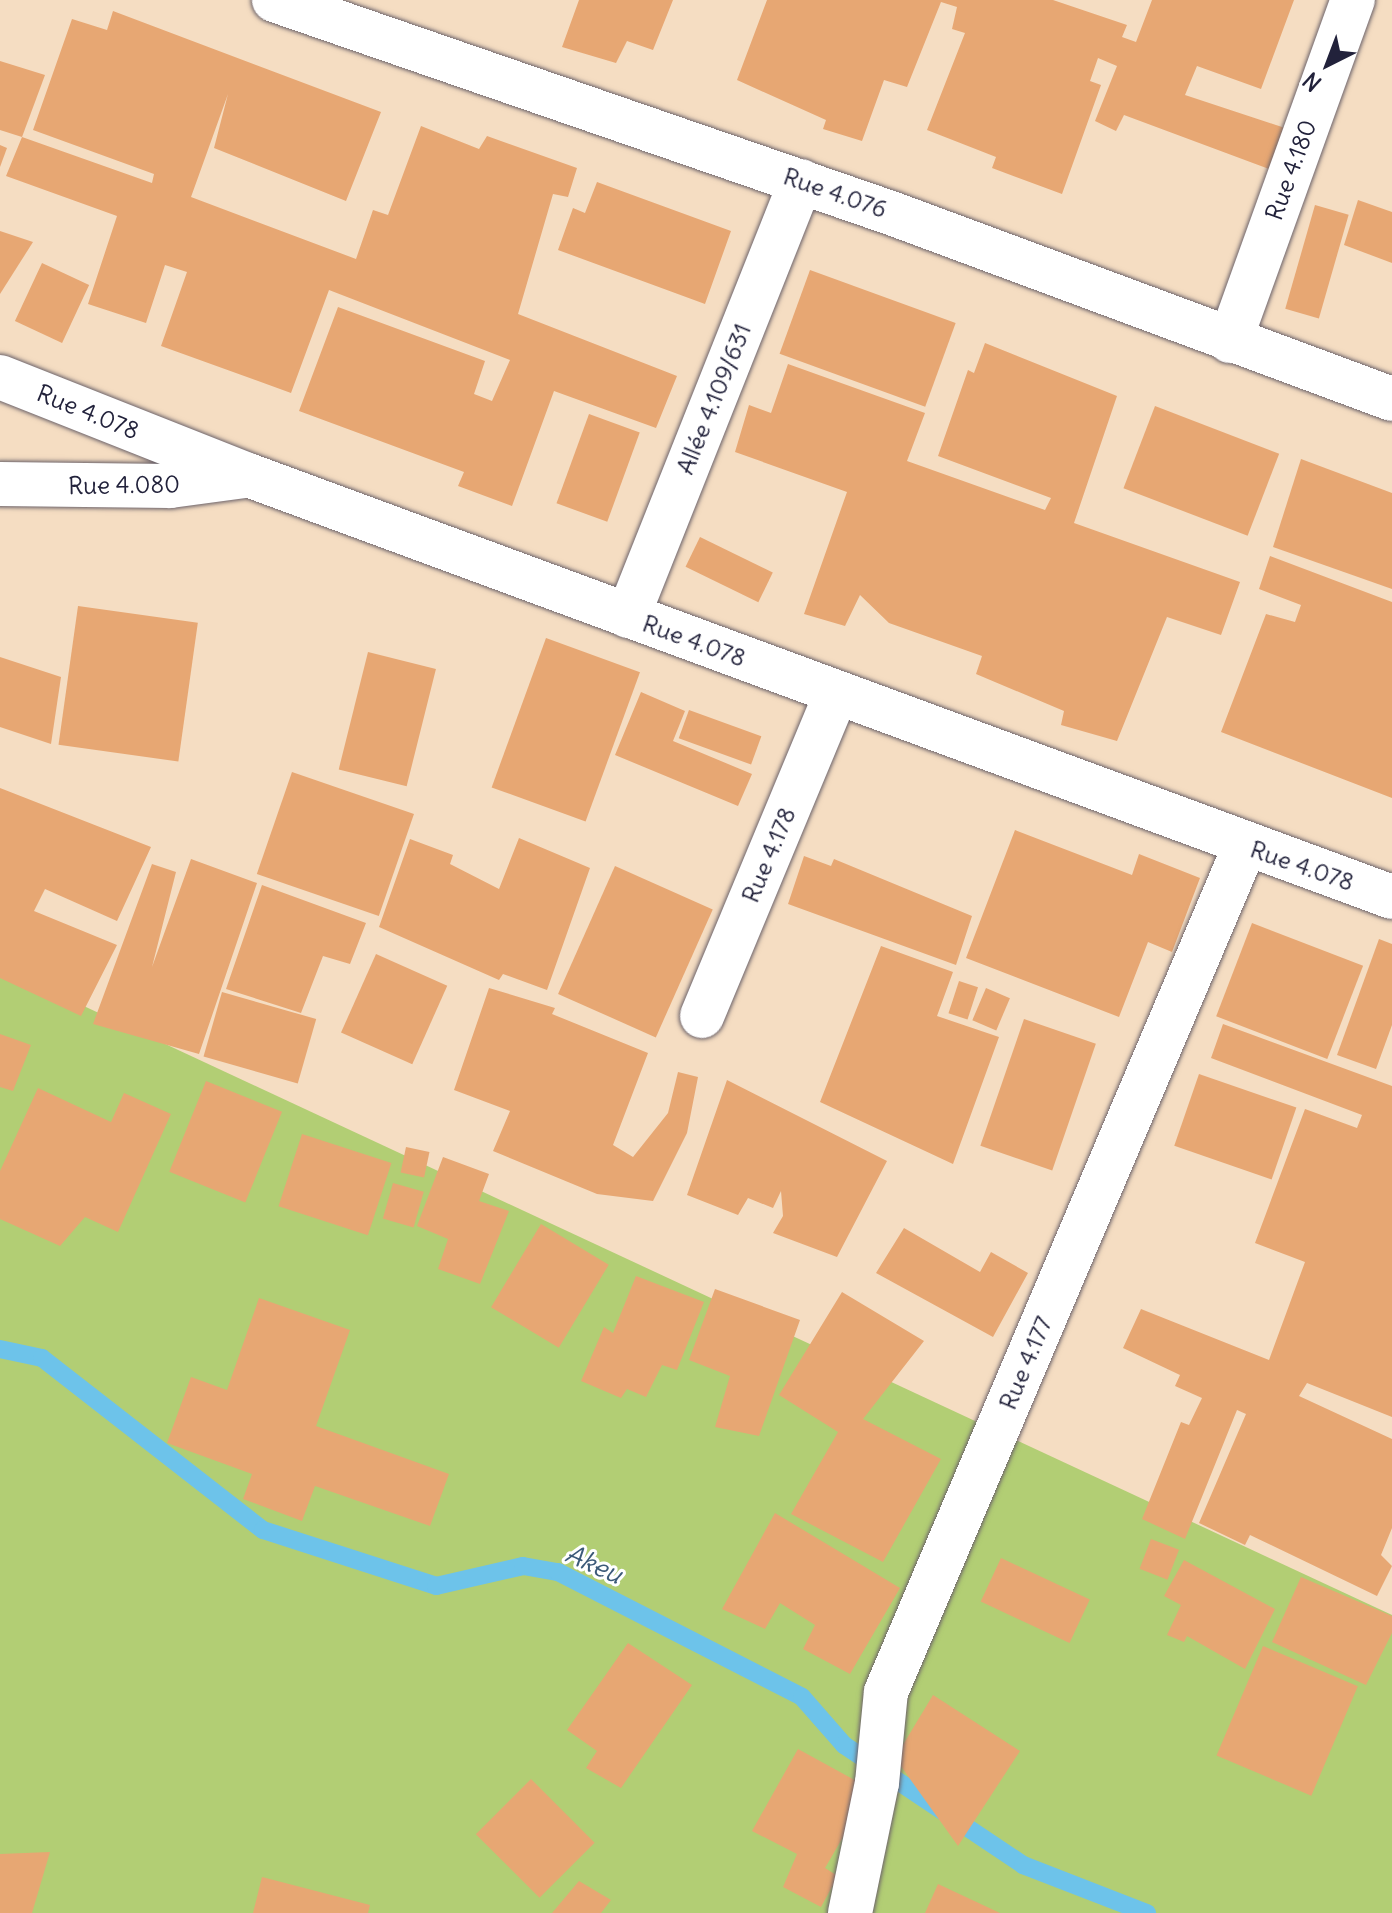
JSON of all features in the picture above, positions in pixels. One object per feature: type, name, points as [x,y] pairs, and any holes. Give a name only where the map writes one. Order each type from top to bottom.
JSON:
[{"type":"street","name":"Rue 4.076","points":[[274,0],[801,181],[1392,399]]},
{"type":"street","name":"Rue 4.180","points":[[1230,341],[1353,0]]},
{"type":"street","name":"Allée 4.109/631","points":[[628,616],[801,181]]},
{"type":"street","name":"Rue 4.078","points":[[0,377],[248,475],[1245,846],[1392,897]]},
{"type":"street","name":"Rue 4.080","points":[[0,484],[170,486],[248,475]]},
{"type":"street","name":"Rue 4.178","points":[[702,1016],[836,694]]},
{"type":"street","name":"Rue 4.177","points":[[853,1903],[896,1667],[1245,846]]},
{"type":"green space","points":[[0,967],[1392,1615],[1392,1913],[0,1913]]},
{"type":"building","points":[[579,0],[673,0],[653,50],[627,41],[616,63],[562,47]]},
{"type":"building","points":[[767,0],[1053,0],[1127,25],[1122,37],[1136,42],[1152,0],[1294,0],[1261,89],[1197,66],[1185,95],[1285,128],[1269,169],[1124,115],[1116,131],[1095,121],[1117,66],[1098,58],[1090,81],[1101,85],[1062,194],[992,168],[996,157],[927,130],[965,33],[952,29],[957,7],[941,2],[907,87],[884,80],[862,141],[823,129],[826,120],[737,80]]},
{"type":"building","points":[[113,11],[381,112],[346,201],[214,148],[228,94],[191,197],[356,259],[373,210],[388,215],[421,126],[479,149],[487,136],[577,168],[568,197],[553,194],[518,314],[677,376],[656,428],[554,391],[512,506],[458,486],[464,472],[299,411],[338,307],[485,361],[474,394],[492,401],[510,360],[329,290],[291,393],[161,346],[187,272],[165,265],[146,323],[88,304],[117,216],[6,176],[22,137],[152,183],[154,174],[33,130],[72,19],[107,30]]},
{"type":"building","points":[[0,61],[45,75],[22,137],[0,130]]},
{"type":"building","points":[[0,145],[7,148],[0,167]]},
{"type":"building","points":[[597,182],[731,231],[705,304],[558,250],[573,208],[585,213]]},
{"type":"building","points":[[1358,200],[1392,212],[1392,263],[1344,245]]},
{"type":"building","points":[[1315,205],[1349,215],[1319,318],[1285,309]]},
{"type":"building","points":[[0,231],[33,242],[0,294]]},
{"type":"building","points":[[42,263],[89,285],[62,343],[15,321]]},
{"type":"building","points":[[810,270],[956,323],[925,407],[780,354]]},
{"type":"building","points":[[985,343],[1117,396],[1074,523],[1240,582],[1221,635],[1167,617],[1117,741],[1061,725],[1064,711],[976,674],[982,656],[889,623],[860,595],[845,626],[804,614],[847,492],[735,452],[749,405],[771,413],[788,364],[925,413],[907,461],[1045,510],[1051,498],[938,456],[968,370],[974,373]]},
{"type":"building","points":[[1155,406],[1279,454],[1248,536],[1123,488]]},
{"type":"building","points":[[589,414],[640,432],[607,522],[557,503]]},
{"type":"building","points":[[1301,459],[1392,493],[1392,589],[1273,547]]},
{"type":"building","points":[[700,537],[773,573],[758,602],[686,567]]},
{"type":"building","points":[[1270,556],[1392,602],[1392,798],[1221,732],[1266,614],[1295,622],[1301,605],[1259,589]]},
{"type":"building","points":[[78,606],[198,623],[178,761],[59,745]]},
{"type":"building","points":[[546,638],[640,672],[586,822],[492,787]]},
{"type":"building","points":[[368,652],[436,669],[407,786],[339,769]]},
{"type":"building","points":[[0,657],[61,677],[51,744],[0,727]]},
{"type":"building","points":[[641,692],[685,711],[673,741],[752,774],[738,806],[615,755]]},
{"type":"building","points":[[689,710],[761,736],[751,765],[679,738]]},
{"type":"building","points":[[292,772],[414,814],[379,916],[257,874]]},
{"type":"building","points":[[0,788],[151,847],[117,921],[45,889],[34,911],[117,945],[81,1016],[0,978]]},
{"type":"building","points":[[1015,830],[1132,875],[1139,854],[1200,878],[1172,952],[1148,942],[1119,1017],[966,958]]},
{"type":"building","points":[[519,838],[590,868],[547,990],[503,974],[499,980],[379,927],[410,839],[453,855],[450,864],[499,889]]},
{"type":"building","points":[[804,856],[831,866],[834,859],[972,916],[956,965],[788,904]]},
{"type":"building","points":[[191,859],[257,883],[199,1054],[93,1024],[152,864],[176,872],[152,967]]},
{"type":"building","points":[[615,866],[713,910],[656,1037],[558,994]]},
{"type":"building","points":[[262,885],[366,923],[350,964],[323,956],[301,1013],[226,989]]},
{"type":"building","points":[[1252,923],[1363,966],[1327,1059],[1216,1016]]},
{"type":"building","points":[[1379,939],[1392,944],[1392,1025],[1376,1069],[1337,1055]]},
{"type":"building","points":[[881,946],[953,972],[937,1016],[999,1037],[953,1164],[820,1102]]},
{"type":"building","points":[[376,954],[447,986],[412,1064],[341,1033]]},
{"type":"building","points":[[959,981],[978,987],[968,1020],[948,1013]]},
{"type":"building","points":[[489,988],[555,1008],[552,1014],[648,1053],[613,1145],[633,1157],[668,1113],[678,1072],[698,1077],[687,1133],[653,1201],[597,1194],[493,1151],[510,1111],[454,1090]]},
{"type":"building","points":[[986,988],[1010,998],[996,1030],[972,1020]]},
{"type":"building","points":[[222,992],[316,1019],[298,1083],[204,1056]]},
{"type":"building","points":[[1024,1019],[1096,1044],[1052,1170],[980,1146]]},
{"type":"building","points":[[1223,1024],[1392,1086],[1392,1417],[1307,1383],[1299,1396],[1392,1439],[1392,1528],[1381,1555],[1392,1566],[1377,1596],[1250,1535],[1245,1545],[1199,1523],[1246,1414],[1237,1410],[1185,1539],[1142,1519],[1181,1422],[1189,1425],[1202,1398],[1175,1386],[1180,1375],[1123,1348],[1141,1309],[1269,1360],[1305,1262],[1255,1243],[1305,1109],[1357,1128],[1362,1115],[1211,1058]]},
{"type":"building","points":[[0,1034],[31,1045],[13,1091],[0,1087]]},
{"type":"building","points":[[1199,1074],[1296,1108],[1272,1179],[1174,1146]]},
{"type":"building","points":[[727,1080],[887,1161],[837,1257],[773,1233],[783,1216],[781,1191],[773,1208],[748,1198],[738,1215],[687,1195]]},
{"type":"building","points":[[206,1081],[282,1112],[245,1203],[169,1172]]},
{"type":"building","points":[[38,1088],[111,1122],[124,1093],[171,1114],[118,1232],[85,1217],[60,1246],[0,1219],[0,1171]]},
{"type":"building","points":[[302,1134],[391,1163],[368,1235],[279,1206]]},
{"type":"building","points":[[406,1147],[429,1152],[424,1177],[401,1172]]},
{"type":"building","points":[[443,1157],[489,1174],[479,1201],[509,1211],[480,1284],[438,1269],[448,1239],[417,1226]]},
{"type":"building","points":[[393,1183],[424,1192],[414,1227],[383,1219]]},
{"type":"building","points":[[541,1224],[609,1265],[559,1348],[491,1307]]},
{"type":"building","points":[[904,1228],[980,1272],[991,1252],[1028,1273],[993,1337],[876,1273]]},
{"type":"building","points":[[636,1276],[704,1302],[677,1370],[662,1365],[646,1397],[627,1389],[621,1398],[581,1381],[604,1327],[613,1333]]},
{"type":"building","points":[[715,1289],[800,1320],[759,1436],[715,1427],[730,1376],[689,1360]]},
{"type":"building","points":[[842,1292],[924,1341],[863,1419],[941,1459],[883,1562],[791,1514],[838,1432],[779,1395]]},
{"type":"building","points":[[259,1298],[350,1330],[316,1426],[449,1474],[430,1526],[315,1486],[302,1521],[243,1499],[252,1474],[167,1443],[191,1377],[227,1390]]},
{"type":"building","points":[[775,1513],[900,1588],[850,1674],[803,1649],[815,1625],[780,1603],[765,1629],[722,1609]]},
{"type":"building","points":[[1151,1539],[1179,1550],[1168,1580],[1140,1569]]},
{"type":"building","points":[[1001,1558],[1090,1599],[1070,1643],[981,1602]]},
{"type":"building","points":[[1184,1560],[1275,1609],[1245,1669],[1187,1636],[1184,1642],[1167,1635],[1181,1605],[1164,1596]]},
{"type":"building","points":[[1301,1577],[1392,1616],[1392,1633],[1366,1685],[1272,1642]]},
{"type":"building","points":[[628,1643],[692,1685],[621,1788],[586,1768],[597,1751],[567,1730]]},
{"type":"building","points":[[1263,1646],[1358,1686],[1311,1796],[1217,1756]]},
{"type":"building","points":[[933,1695],[1020,1751],[958,1846],[895,1758]]},
{"type":"building","points":[[798,1749],[871,1789],[825,1868],[838,1876],[821,1907],[783,1887],[797,1854],[752,1831]]},
{"type":"building","points":[[531,1779],[595,1843],[539,1898],[476,1834]]},
{"type":"building","points":[[50,1852],[32,1913],[0,1913],[0,1854]]},
{"type":"building","points":[[262,1877],[370,1905],[368,1913],[253,1913]]},
{"type":"building","points":[[579,1881],[611,1900],[601,1913],[552,1913]]},
{"type":"building","points":[[938,1884],[1000,1913],[925,1913]]},
{"type":"waterway","name":"Akeu","points":[[0,1349],[42,1358],[263,1530],[436,1586],[523,1566],[558,1572],[802,1697],[844,1745],[1023,1865],[1147,1913]]}]
